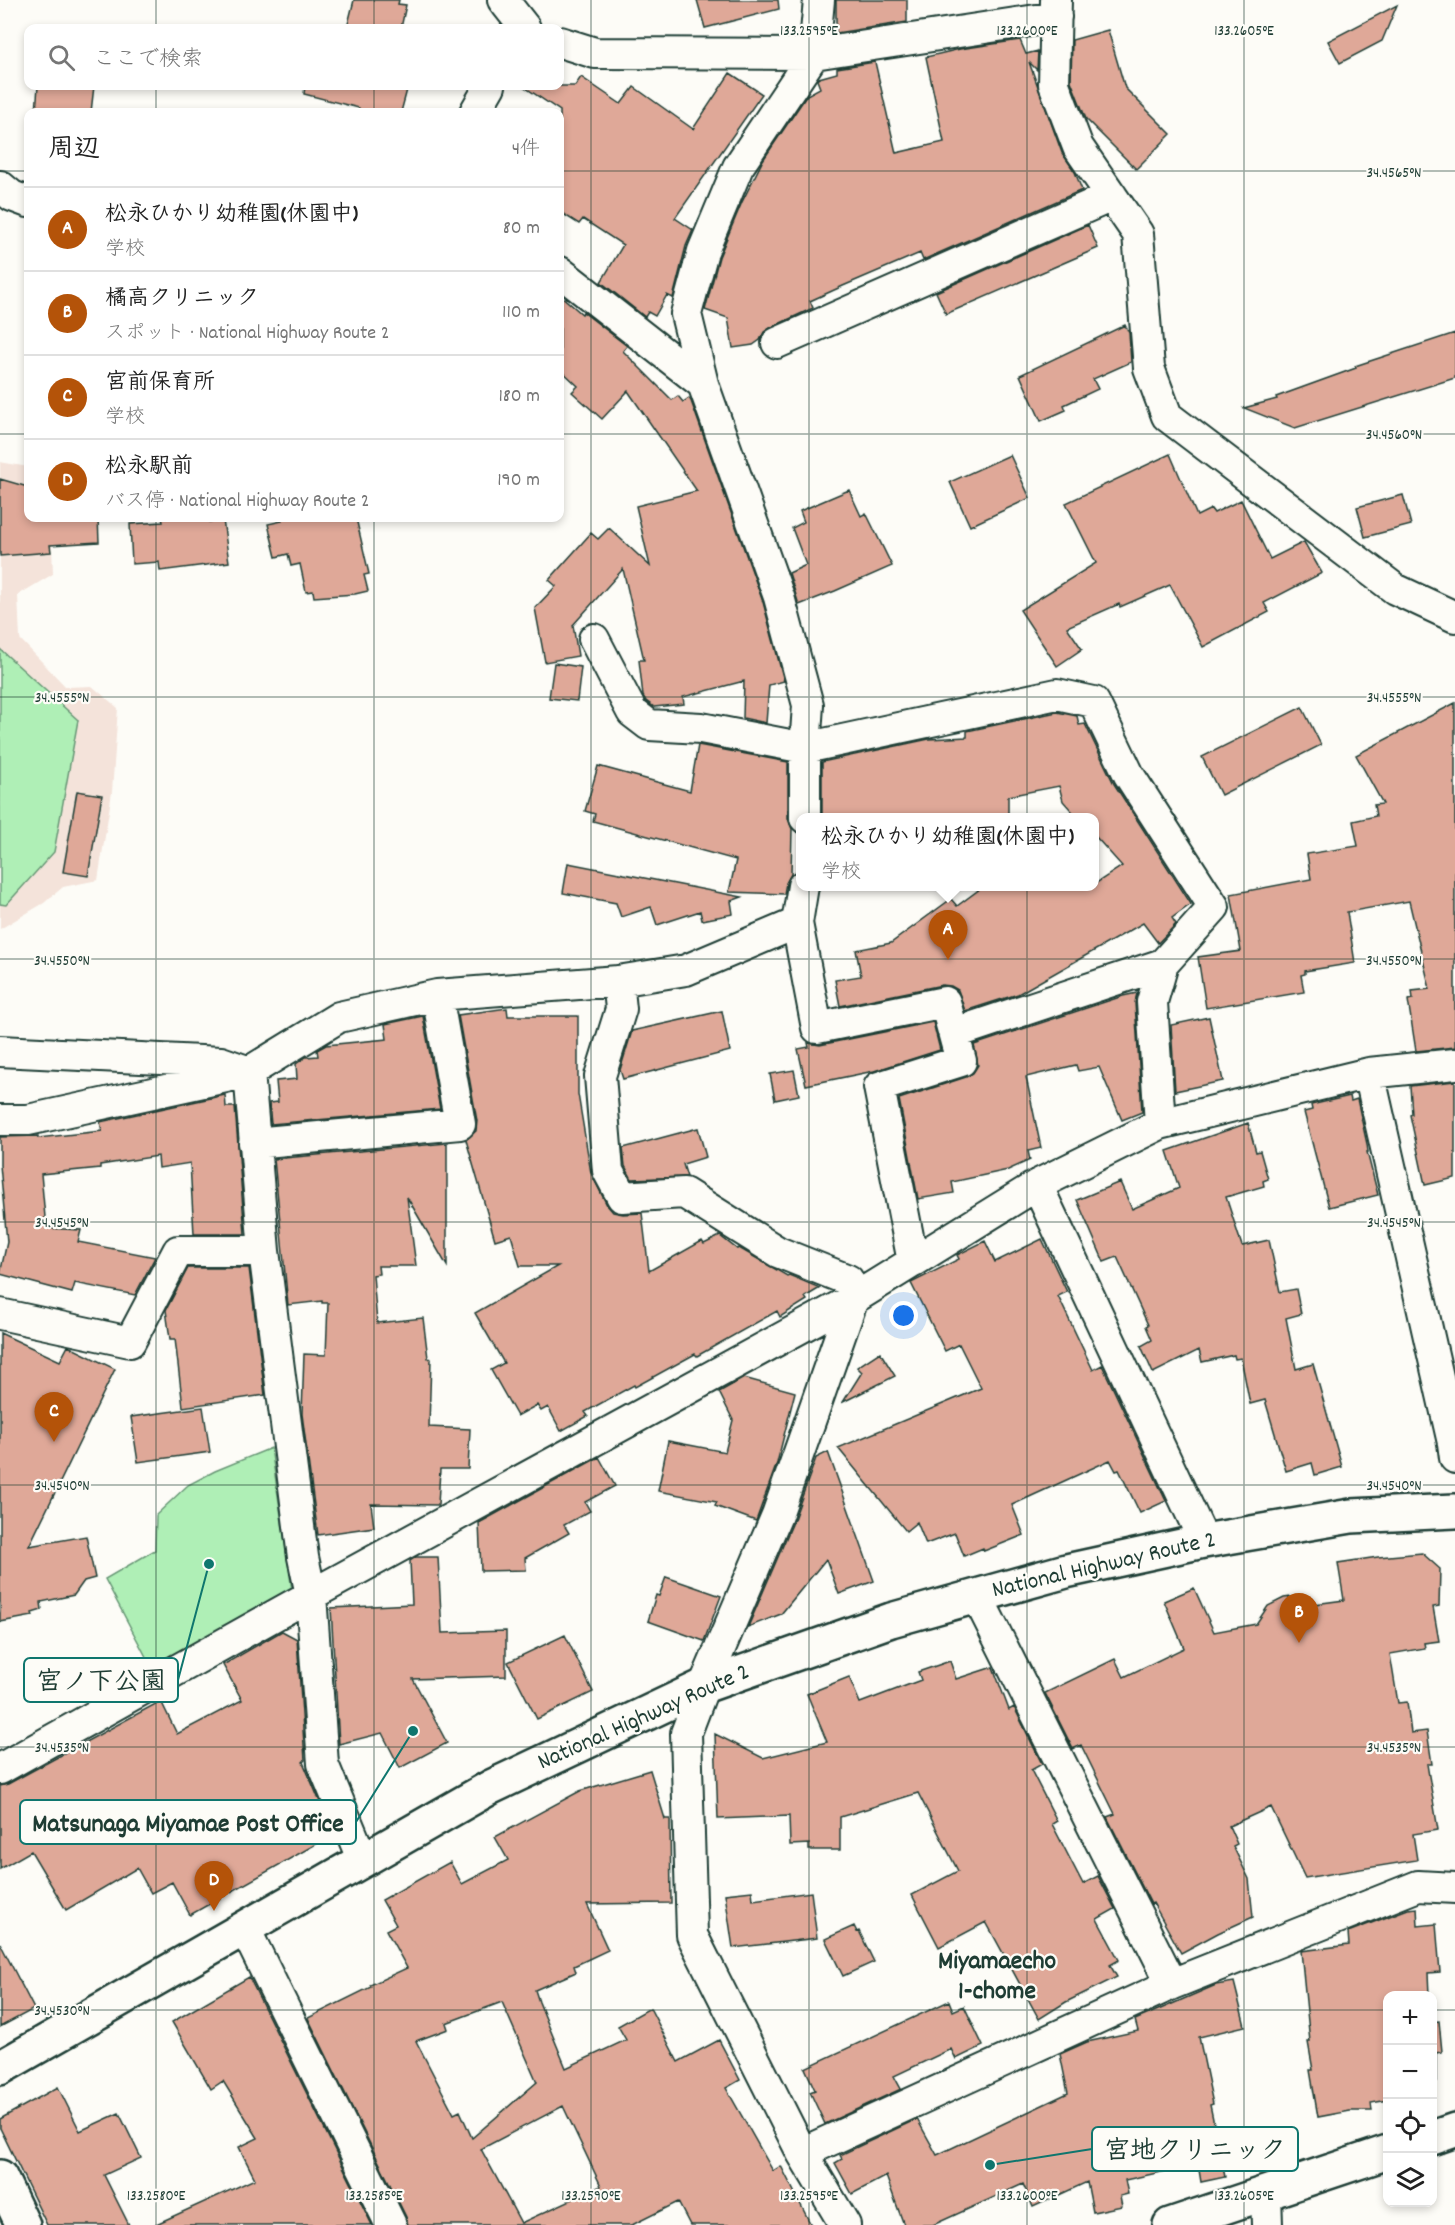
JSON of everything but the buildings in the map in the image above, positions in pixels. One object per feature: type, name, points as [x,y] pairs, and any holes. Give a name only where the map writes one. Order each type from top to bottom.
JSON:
[{"type":"main road","name":"National Highway Route 2","points":[[0,2068],[491,1787],[704,1686],[891,1620],[1066,1571],[1204,1541],[1351,1516],[1455,1511]]},
{"type":"main road","points":[[1437,2136],[1455,2130]]},
{"type":"main road","points":[[1170,2225],[1385,2153]]},
{"type":"main road","points":[[0,2177],[23,2225]]},
{"type":"street","points":[[503,0],[522,24]]},
{"type":"street","points":[[805,813],[805,748],[808,705],[782,608],[703,384],[686,314],[703,251],[738,167],[814,54],[819,0]]},
{"type":"street","points":[[564,43],[595,53],[814,54],[1056,8],[1054,84],[1078,147],[1138,234],[1149,368],[1167,416],[1395,589],[1455,617]]},
{"type":"street","points":[[477,108],[488,90]]},
{"type":"street","points":[[0,186],[12,196],[24,200]]},
{"type":"street","points":[[777,343],[1112,196]]},
{"type":"street","points":[[564,275],[703,384]]},
{"type":"street","points":[[594,639],[632,712],[649,725],[701,728],[805,748],[1057,694],[1094,702],[1129,775],[1214,907],[1163,964],[1152,1002],[1160,1124]]},
{"type":"street","points":[[802,891],[797,923],[817,1028],[945,1002],[955,1033],[961,1061],[879,1087],[912,1262]]},
{"type":"street","points":[[249,1072],[339,1017],[437,995],[618,981],[686,970],[797,923]]},
{"type":"street","points":[[955,1033],[1163,964]]},
{"type":"street","points":[[618,981],[621,1009],[600,1077],[608,1170],[622,1197],[684,1192],[778,1252],[848,1280],[853,1299],[777,1515],[686,1732],[692,1935],[802,2153],[845,2225]]},
{"type":"street","points":[[254,1143],[460,1124],[437,995]]},
{"type":"street","points":[[0,1051],[178,1073]]},
{"type":"street","points":[[0,1120],[28,1120],[178,1073],[221,1062],[249,1072]]},
{"type":"street","points":[[0,1769],[311,1595],[853,1299],[1037,1185],[1160,1124],[1369,1073],[1455,1064]]},
{"type":"street","points":[[249,1072],[264,1251],[303,1557],[311,1595],[323,1764],[363,1861]]},
{"type":"street","points":[[1369,1073],[1455,1458]]},
{"type":"street","points":[[1037,1185],[1204,1541]]},
{"type":"street","points":[[0,1314],[130,1342],[178,1251],[264,1251]]},
{"type":"street","points":[[977,1596],[1172,1984]]},
{"type":"street","points":[[802,2153],[1172,1984],[1418,1886],[1455,1888]]},
{"type":"street","points":[[245,1929],[391,2225]]},
{"type":"street","points":[[1266,2193],[1267,2225]]},
{"type":"shaded area","points":[[0,462],[24,466],[24,522],[51,522],[53,574],[18,595],[20,639],[66,687],[92,686],[118,708],[112,792],[98,880],[63,887],[44,903],[0,929]]},
{"type":"green space","points":[[0,649],[78,720],[54,852],[6,905],[0,904]]},
{"type":"green space","points":[[271,1448],[292,1590],[152,1668],[105,1579],[155,1550],[156,1515],[188,1485]]},
{"type":"place","name":"松永ひかり幼稚園(休園中)","points":[[948,960]]},
{"type":"place","name":"宮前保育所","points":[[54,1442]]},
{"type":"place","name":"宮ノ下公園","points":[[209,1564]]},
{"type":"place","name":"橘高クリニック","points":[[1299,1643]]},
{"type":"place","name":"Matsunaga Miyamae Post Office","points":[[413,1731]]},
{"type":"place","name":"松永駅前","points":[[214,1911]]},
{"type":"place","name":"宮地クリニック","points":[[990,2165]]},
{"type":"district","name":"Miyamaecho 1-chome","points":[[997,1977]]}]
